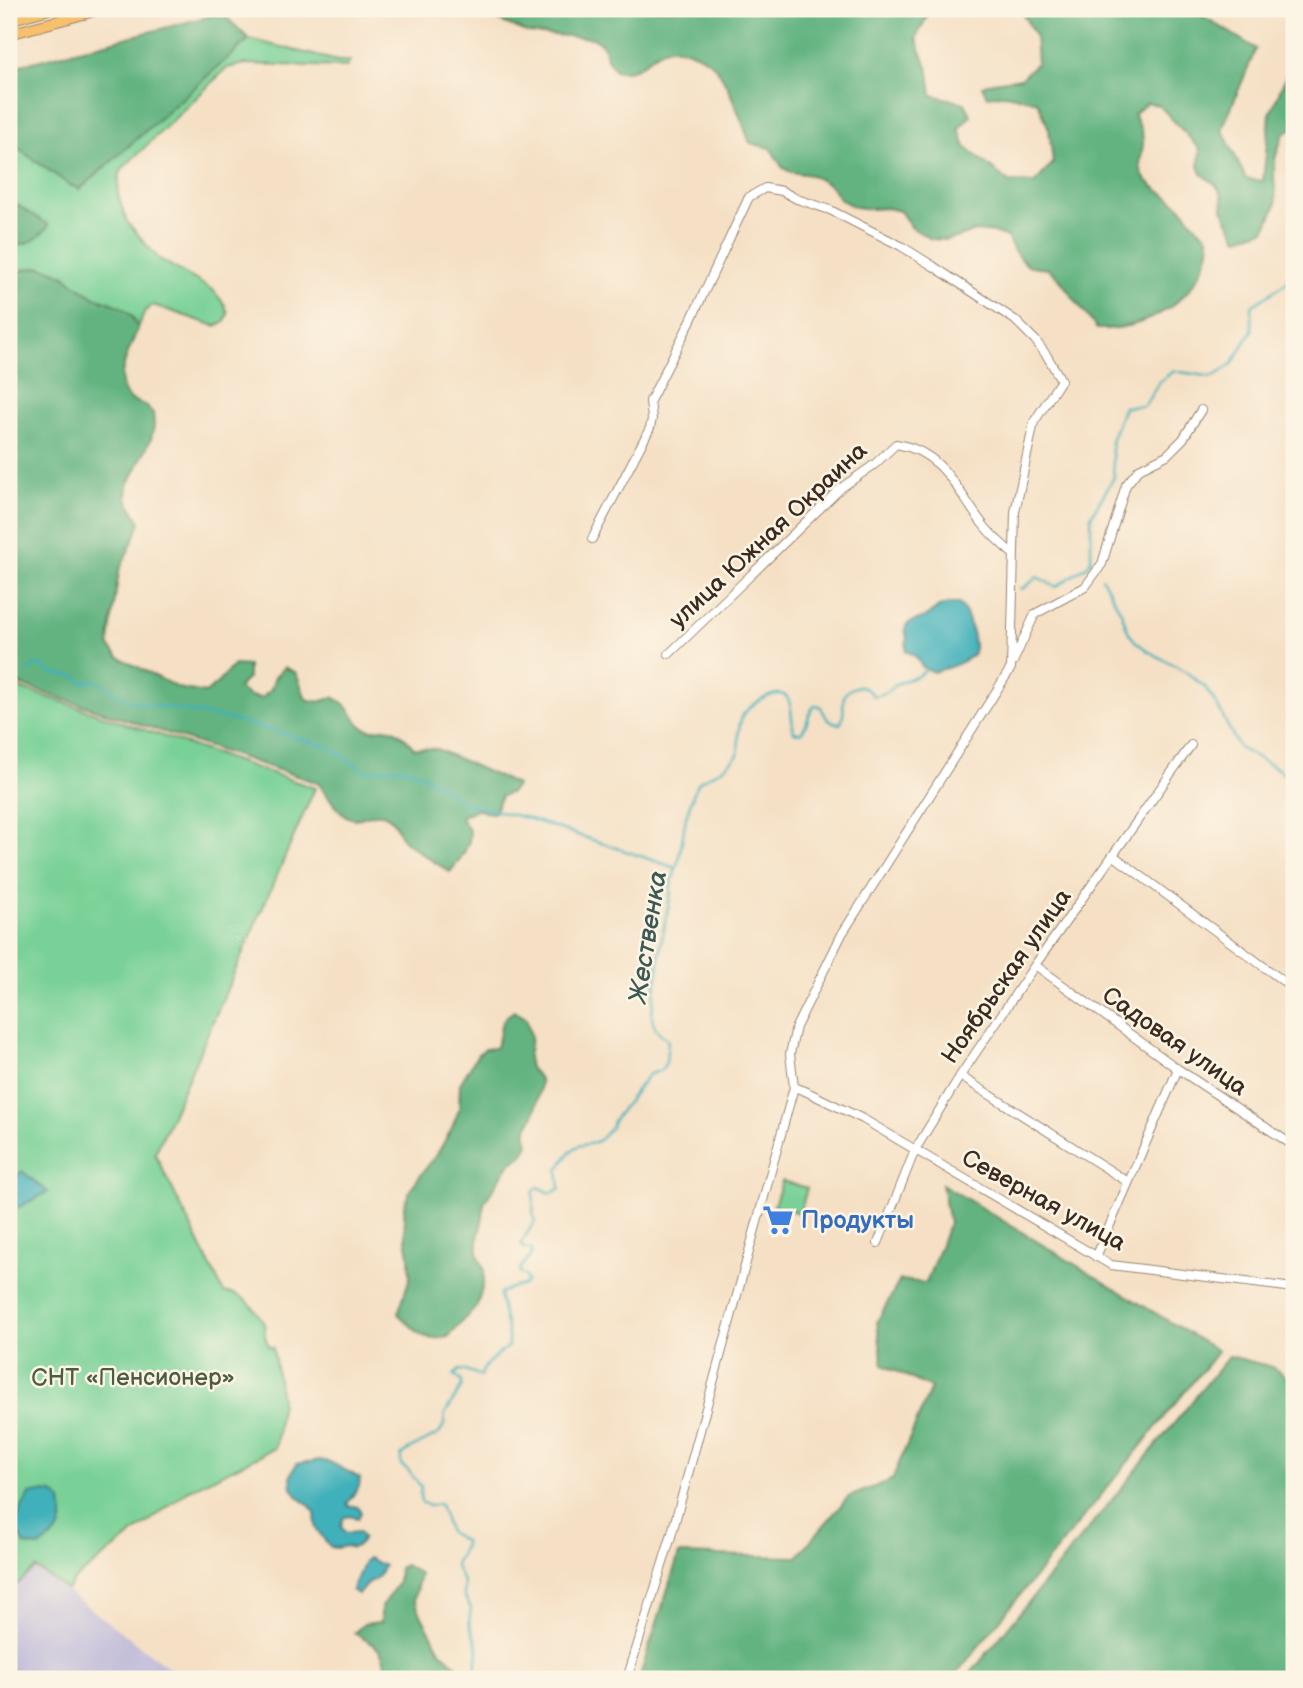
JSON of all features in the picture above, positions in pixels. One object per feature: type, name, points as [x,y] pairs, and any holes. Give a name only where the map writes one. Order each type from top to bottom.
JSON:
[{"type":"main road","points":[[9,20],[49,9]]},
{"type":"main road","points":[[9,34],[102,9]]},
{"type":"street","points":[[592,539],[650,428],[652,419],[649,401],[749,197],[765,188],[782,191],[830,210],[901,246],[1015,320],[1047,356],[1061,380],[1034,422],[1015,512],[1011,668]]},
{"type":"street","points":[[627,1679],[670,1540],[793,1087],[790,1054],[796,1027],[842,934],[1011,668],[1035,614],[1085,587],[1102,564],[1126,485],[1139,468],[1167,455],[1183,439],[1201,410]]},
{"type":"street","name":"улица Южная Окраина","points":[[669,654],[841,488],[875,464],[896,443],[926,453],[953,480],[987,529],[1013,554]]},
{"type":"street","name":"Ноябрьская улица","points":[[878,1243],[915,1150],[960,1076],[1035,964],[1191,746]]},
{"type":"street","points":[[1114,856],[1294,989]]},
{"type":"street","name":"Садовая улица","points":[[1035,964],[1178,1069],[1294,1146]]},
{"type":"street","points":[[1096,1257],[1178,1069]]},
{"type":"street","points":[[960,1076],[1128,1182]]},
{"type":"street","name":"Северная улица","points":[[793,1087],[863,1119],[1111,1265],[1294,1288]]},
{"type":"shaded area","points":[[36,1568],[184,1679],[9,1679],[9,1591]]},
{"type":"shaded area","points":[[188,1673],[196,1679],[184,1679]]},
{"type":"green space","points":[[472,9],[931,9],[916,38],[929,72],[932,95],[965,103],[971,115],[959,128],[965,147],[1009,182],[1035,183],[1053,163],[1049,129],[1038,102],[1006,94],[987,96],[982,86],[1021,78],[1037,63],[1035,35],[1020,9],[1192,9],[1256,49],[1222,129],[1246,179],[1263,181],[1270,114],[1290,67],[1294,66],[1294,128],[1283,134],[1275,159],[1276,204],[1265,230],[1238,238],[1226,217],[1222,195],[1216,185],[1202,174],[1199,165],[1200,149],[1159,105],[1147,103],[1134,114],[1143,136],[1140,164],[1143,176],[1180,206],[1206,235],[1209,249],[1194,283],[1172,305],[1159,314],[1129,326],[1097,329],[1057,276],[1048,269],[1027,265],[1014,251],[1007,237],[975,231],[945,240],[931,239],[911,227],[900,211],[855,207],[841,200],[830,185],[811,175],[783,168],[770,148],[750,143],[727,87],[715,67],[704,58],[686,50],[669,48],[656,53],[637,68],[615,70],[607,59],[603,45],[593,38],[528,33]]},
{"type":"green space","points":[[222,13],[249,39],[80,189],[70,185],[9,142],[9,68]]},
{"type":"green space","points":[[249,39],[338,61],[350,61],[347,67],[245,64],[227,68],[123,168],[119,176],[118,195],[127,222],[158,258],[213,290],[225,305],[228,314],[224,323],[215,326],[153,305],[145,311],[138,328],[132,316],[74,284],[65,275],[26,269],[9,276],[9,244],[32,241],[48,226],[9,200],[9,142],[70,185],[80,189]]},
{"type":"green space","points":[[9,200],[49,225],[41,235],[32,241],[9,244]]},
{"type":"green space","points":[[40,267],[63,276],[94,297],[121,307],[131,316],[138,328],[124,364],[122,383],[129,398],[153,413],[154,426],[151,439],[128,485],[127,499],[140,522],[119,571],[109,646],[118,657],[178,688],[205,693],[234,665],[248,666],[248,678],[238,688],[249,696],[262,698],[271,689],[275,677],[284,667],[296,673],[306,699],[320,701],[333,697],[345,705],[365,728],[392,729],[414,748],[437,749],[517,785],[510,793],[501,796],[494,813],[476,809],[460,817],[468,829],[469,842],[450,872],[405,841],[387,816],[376,814],[356,819],[346,816],[318,783],[9,681],[9,276]]},
{"type":"green space","name":"СНТ «Пенсионер»","points":[[9,685],[315,788],[155,1154],[224,1293],[243,1298],[264,1324],[269,1347],[273,1347],[281,1399],[275,1448],[189,1490],[73,1581],[67,1590],[36,1568],[9,1591]]},
{"type":"green space","points":[[514,1011],[526,1018],[531,1037],[528,1058],[530,1068],[540,1079],[534,1115],[527,1128],[528,1144],[523,1155],[510,1163],[484,1203],[478,1255],[484,1268],[484,1281],[477,1306],[448,1337],[433,1339],[421,1335],[398,1314],[410,1277],[404,1206],[411,1188],[451,1130],[459,1110],[460,1084],[478,1054],[485,1049],[495,1048],[501,1024]]},
{"type":"green space","points":[[782,1181],[807,1188],[800,1213],[774,1206]]},
{"type":"green space","points":[[942,1184],[1218,1351],[952,1679],[639,1679],[679,1554],[797,1557],[848,1497],[892,1480],[931,1388],[883,1365],[877,1322],[900,1280],[926,1283],[949,1223]]},
{"type":"green space","points":[[1229,1356],[1272,1367],[1294,1382],[1294,1666],[1271,1679],[966,1679]]},
{"type":"green space","points":[[405,1565],[420,1574],[414,1599],[441,1652],[458,1667],[461,1677],[458,1679],[389,1679],[379,1650],[354,1633],[364,1624],[381,1622],[381,1607],[398,1583],[399,1568]]},
{"type":"water","points":[[949,604],[959,604],[966,613],[974,653],[960,663],[933,672],[922,667],[916,657],[906,651],[905,629],[907,624]]},
{"type":"water","points":[[22,1171],[48,1192],[19,1207],[9,1208],[9,1183]]},
{"type":"water","points":[[319,1460],[330,1462],[360,1478],[359,1487],[347,1504],[359,1508],[361,1513],[358,1518],[343,1518],[341,1527],[346,1533],[359,1532],[363,1538],[359,1545],[352,1548],[331,1547],[326,1542],[316,1528],[315,1512],[292,1488],[291,1476],[296,1464]]},
{"type":"water","points":[[53,1493],[61,1500],[62,1523],[53,1537],[39,1547],[25,1545],[18,1531],[19,1514],[30,1494]]},
{"type":"water","points":[[368,1558],[384,1566],[379,1576],[358,1594],[352,1590]]},
{"type":"waterway","name":"Жественка","points":[[1020,589],[1037,577],[1056,587],[1091,561],[1091,516],[1114,477],[1111,441],[1124,407],[1144,406],[1160,381],[1174,371],[1213,377],[1232,364],[1252,331],[1252,306],[1289,281],[1294,272]]},
{"type":"waterway","points":[[1102,578],[1135,641],[1185,671],[1205,687],[1239,748],[1278,769],[1294,783]]},
{"type":"waterway","points":[[28,671],[34,666],[43,666],[50,673],[75,676],[83,683],[94,680],[130,701],[230,719],[330,747],[364,771],[402,767],[425,776],[466,804],[527,818],[676,868]]},
{"type":"waterway","name":"Жественка","points":[[473,1679],[478,1648],[469,1622],[471,1608],[464,1596],[464,1584],[455,1564],[465,1545],[464,1541],[449,1532],[440,1504],[429,1506],[421,1502],[421,1487],[401,1465],[401,1456],[439,1434],[444,1425],[445,1414],[462,1386],[461,1380],[454,1375],[460,1370],[481,1376],[488,1363],[508,1346],[508,1331],[500,1293],[524,1285],[527,1281],[525,1275],[520,1273],[532,1250],[522,1247],[521,1243],[535,1221],[533,1192],[538,1187],[551,1193],[560,1189],[558,1170],[568,1155],[578,1146],[601,1139],[648,1075],[661,1070],[666,1063],[668,1040],[656,1028],[652,1013],[671,884],[695,789],[700,781],[722,769],[738,755],[742,717],[750,707],[764,698],[784,695],[790,703],[794,732],[801,733],[814,706],[820,706],[828,720],[840,724],[843,719],[844,697],[852,688],[860,686],[873,696],[878,696],[899,683],[919,676],[927,668]]},
{"type":"place","name":"Продукты","points":[[778,1220]]}]
